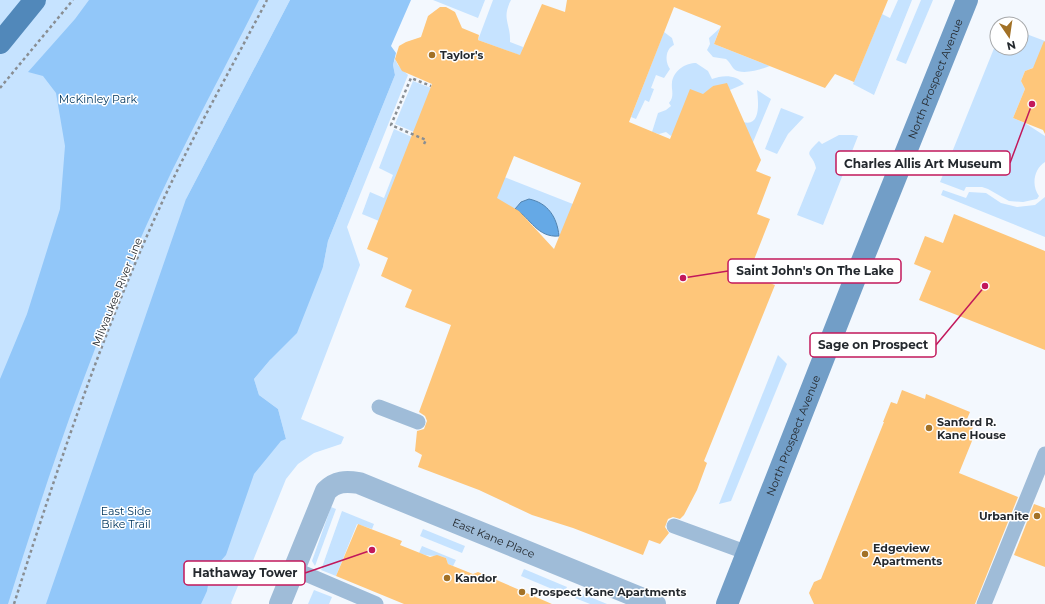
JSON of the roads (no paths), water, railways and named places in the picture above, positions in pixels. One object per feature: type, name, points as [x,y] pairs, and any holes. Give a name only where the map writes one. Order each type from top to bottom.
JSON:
[{"type":"main road","points":[[0,43],[35,0]]},
{"type":"main road","name":"North Prospect Avenue","points":[[727,604],[854,281],[967,0]]},
{"type":"street","name":"East Kane Place","points":[[294,569],[326,491],[332,485],[341,482],[359,483],[655,604]]},
{"type":"street","points":[[280,604],[294,569]]},
{"type":"lane","points":[[379,407],[418,422]]},
{"type":"lane","points":[[984,604],[1045,454]]},
{"type":"lane","points":[[674,526],[748,553]]},
{"type":"lane","points":[[294,569],[376,604]]},
{"type":"place","name":"Taylor's","points":[[432,55]]},
{"type":"place","name":"Charles Allis Art Museum","points":[[1032,104]]},
{"type":"place","name":"Saint John's On The Lake","points":[[683,278]]},
{"type":"place","name":"Sage on Prospect","points":[[985,286]]},
{"type":"place","name":"Sanford R. Kane House","points":[[929,428]]},
{"type":"place","name":"Urbanite","points":[[1037,516]]},
{"type":"place","name":"Hathaway Tower","points":[[372,550]]},
{"type":"place","name":"Edgeview Apartments","points":[[865,554]]},
{"type":"place","name":"Kandor","points":[[447,578]]},
{"type":"place","name":"Prospect Kane Apartments","points":[[522,592]]},
{"type":"park label","name":"McKinley Park","points":[[98,99]]},
{"type":"park label","name":"East Side Bike Trail","points":[[126,517]]}]
